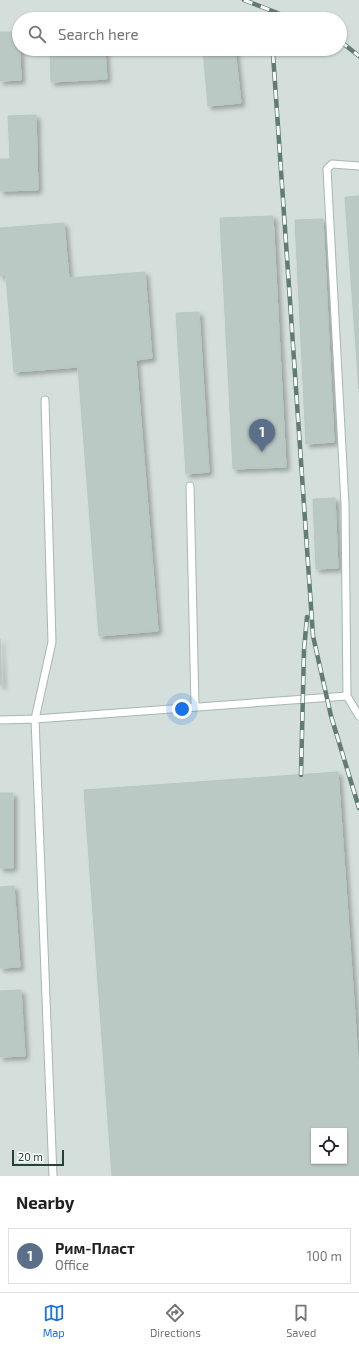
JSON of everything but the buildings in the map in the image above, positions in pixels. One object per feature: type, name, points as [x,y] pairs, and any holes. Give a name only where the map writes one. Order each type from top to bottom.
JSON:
[{"type":"lane","points":[[359,166],[332,164],[327,168],[345,504],[347,696],[359,716]]},
{"type":"lane","points":[[45,400],[52,642],[35,719],[53,1176]]},
{"type":"lane","points":[[190,486],[195,707]]},
{"type":"lane","points":[[0,720],[35,719],[347,696]]},
{"type":"shaded area","points":[[0,0],[359,0],[359,1176],[0,1176]]},
{"type":"railway","points":[[244,0],[275,12]]},
{"type":"railway","points":[[347,47],[359,56]]},
{"type":"railway","points":[[273,56],[313,636],[331,716],[359,808]]},
{"type":"railway","points":[[301,775],[304,650],[307,617]]},
{"type":"place","name":"Рим-Пласт","points":[[262,452]]}]
